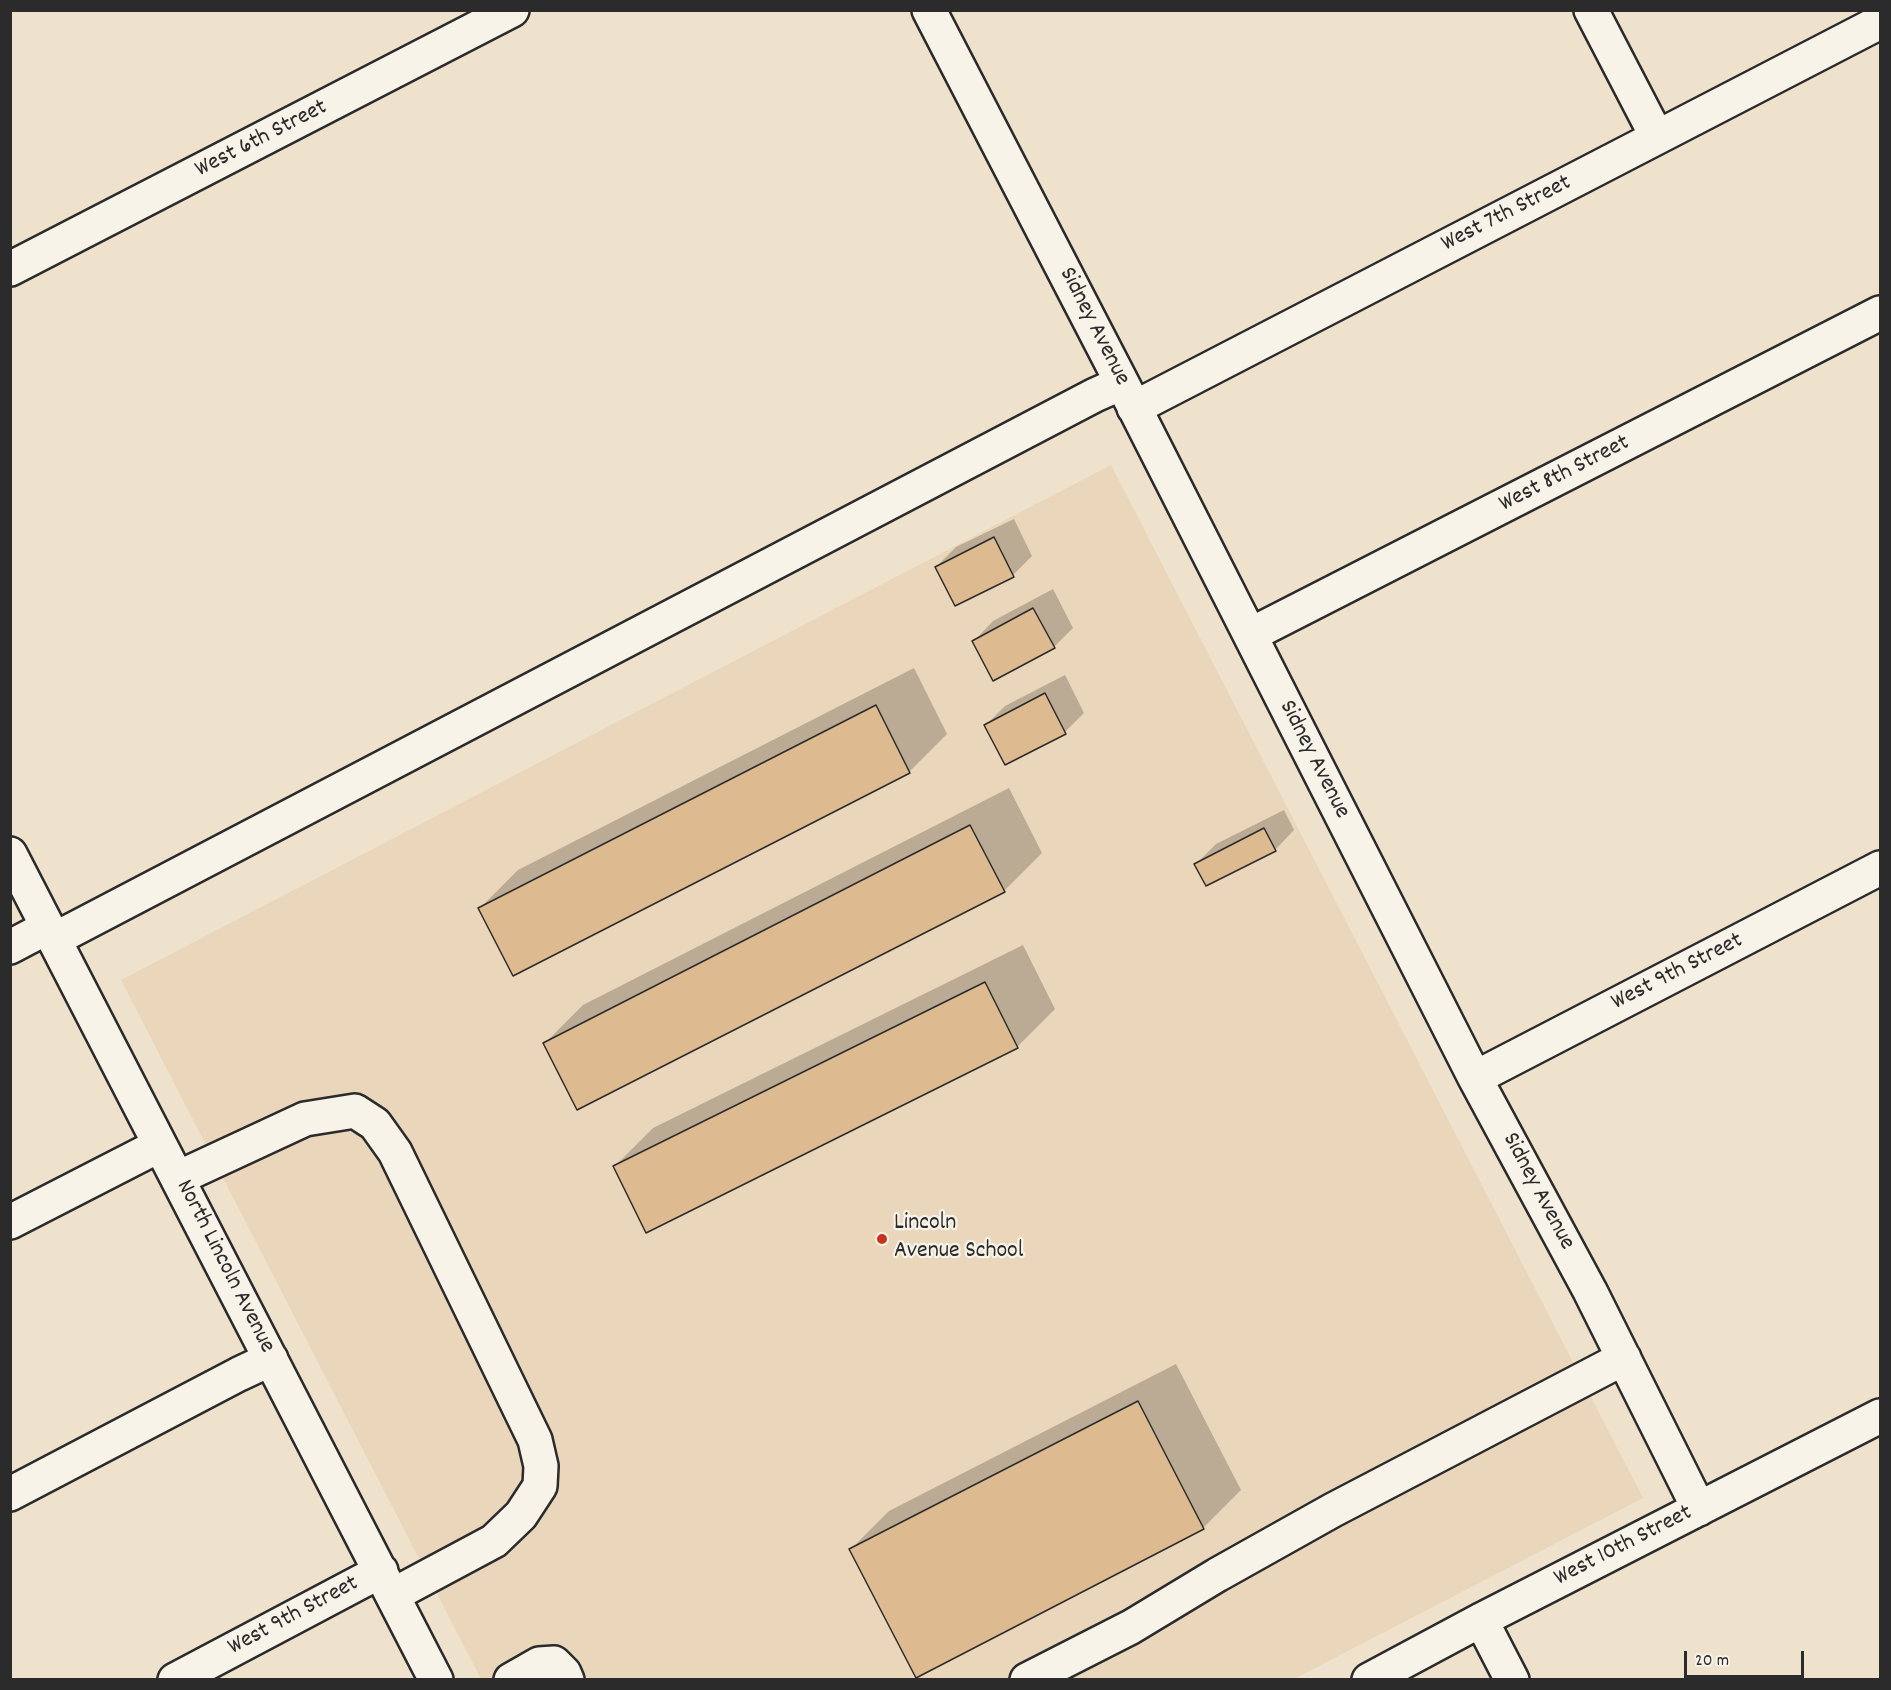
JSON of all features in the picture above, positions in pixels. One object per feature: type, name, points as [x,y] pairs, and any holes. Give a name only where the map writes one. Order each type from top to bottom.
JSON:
[{"type":"street","name":"West 6th Street","points":[[10,269],[512,10]]},
{"type":"street","name":"Sidney Avenue","points":[[929,10],[1128,395],[1475,1078],[1590,1291],[1699,1509]]},
{"type":"street","points":[[1591,10],[1657,137]]},
{"type":"street","name":"West 7th Street","points":[[10,947],[52,933],[1095,395],[1128,395],[1657,137],[1881,22]]},
{"type":"street","name":"West 8th Street","points":[[1250,635],[1881,313]]},
{"type":"street","name":"North Lincoln Avenue","points":[[10,854],[436,1680]]},
{"type":"street","name":"West 9th Street","points":[[1475,1078],[1881,868]]},
{"type":"street","name":"West 9th Street","points":[[175,1680],[387,1583],[494,1540],[521,1515],[540,1486],[541,1466],[535,1440],[394,1152],[375,1124],[355,1111],[305,1119],[178,1178]]},
{"type":"street","points":[[10,1222],[160,1145]]},
{"type":"street","points":[[1027,1680],[1131,1627],[1217,1575],[1333,1510],[1624,1358]]},
{"type":"street","points":[[10,1494],[272,1359]]},
{"type":"street","name":"West 10th Street","points":[[1369,1680],[1481,1620],[1881,1416]]},
{"type":"street","points":[[1481,1620],[1512,1680]]},
{"type":"street","points":[[511,1680],[539,1664],[554,1663],[564,1673],[567,1680]]},
{"type":"shaded area","name":"Lincoln Avenue School","points":[[1111,465],[1643,1498],[1294,1679],[481,1679],[121,980]]},
{"type":"building","points":[[994,537],[1014,577],[955,606],[935,567]]},
{"type":"building","points":[[1033,608],[1055,648],[993,681],[972,641]]},
{"type":"building","points":[[1045,693],[1066,734],[1005,765],[984,725]]},
{"type":"building","points":[[876,705],[910,773],[513,976],[478,908]]},
{"type":"building","points":[[970,825],[1005,892],[577,1110],[543,1043]]},
{"type":"building","points":[[1264,828],[1276,851],[1206,886],[1194,864]]},
{"type":"building","points":[[985,982],[1018,1048],[646,1233],[613,1166]]},
{"type":"building","points":[[1138,1401],[1204,1529],[916,1678],[849,1549]]},
{"type":"place","name":"Lincoln Avenue School","points":[[882,1239]]}]
